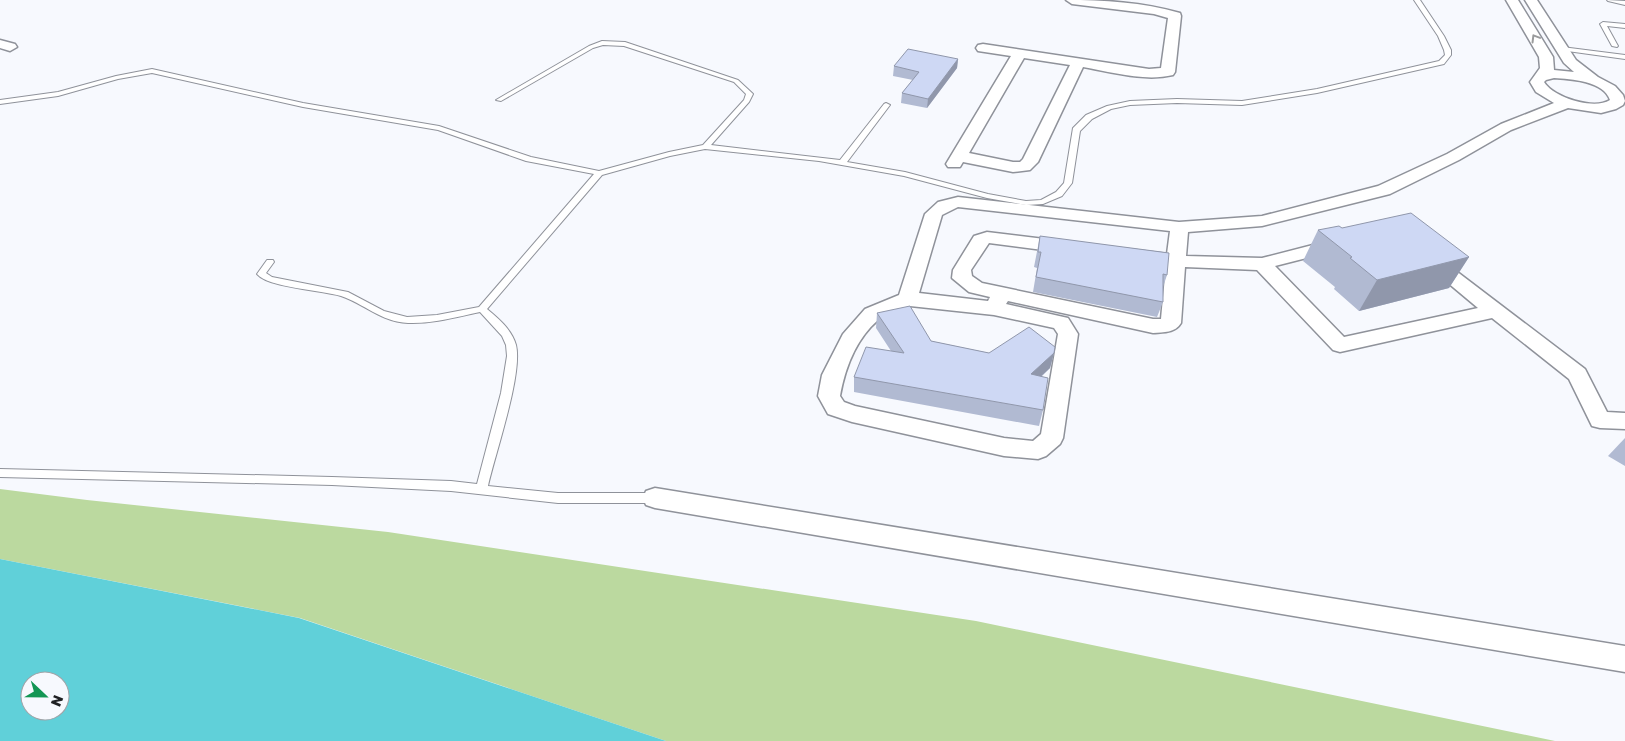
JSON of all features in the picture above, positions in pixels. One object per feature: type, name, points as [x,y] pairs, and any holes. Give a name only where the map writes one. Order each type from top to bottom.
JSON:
[{"type":"street","points":[[983,48],[1150,74],[1168,72],[1175,16],[1156,10],[1072,0]]},
{"type":"street","points":[[1512,0],[1546,56],[1547,69],[1537,80],[1539,88],[1550,96],[1574,105],[1625,117]]},
{"type":"street","points":[[908,299],[934,214],[947,204],[958,202],[1178,227],[1262,221],[1384,190],[1453,157],[1506,127],[1574,105],[1604,108],[1616,104],[1618,97],[1577,68],[1562,49],[1531,0]]},
{"type":"street","points":[[1019,55],[956,160],[1013,167],[1024,167],[1027,165],[1078,63]]},
{"type":"street","points":[[1541,76],[1554,74],[1572,75],[1625,95]]},
{"type":"street","points":[[1178,227],[1176,261],[1171,323],[1167,325],[1153,326],[998,301],[908,299],[872,314],[850,339],[833,375],[829,396],[836,408],[852,414],[1004,447],[1038,450],[1052,438],[1068,334],[1062,323],[998,301],[962,278],[962,270],[983,238],[990,237],[1176,261],[1262,264],[1354,240]]},
{"type":"street","points":[[1420,254],[1577,374],[1600,420],[1625,421]]},
{"type":"street","points":[[1262,264],[1340,345],[1494,311]]},
{"type":"street","points":[[655,498],[1625,659]]},
{"type":"lane","points":[[0,102],[30,100],[136,73],[152,71],[303,105],[439,128],[528,159],[599,173],[669,154],[705,147],[843,162],[905,174],[987,196],[1026,203],[1043,202],[1059,194],[1068,183],[1076,130],[1089,117],[1108,107],[1130,103],[1168,101],[1242,103],[1317,91],[1436,65],[1445,61],[1448,54],[1446,45],[1417,0]]},
{"type":"lane","points":[[1610,0],[1622,2],[1625,10]]},
{"type":"lane","points":[[1615,46],[1603,24],[1625,26]]},
{"type":"lane","points":[[499,100],[591,47],[602,43],[624,44],[736,81],[746,88],[750,94],[748,101],[705,147]]},
{"type":"lane","points":[[1562,49],[1625,57]]},
{"type":"lane","points":[[843,162],[886,105]]},
{"type":"lane","points":[[270,262],[261,274],[269,279],[345,294],[381,313],[407,320],[437,318],[482,309],[599,173]]},
{"type":"lane","points":[[480,489],[511,371],[512,348],[505,332],[482,309]]},
{"type":"lane","points":[[0,473],[332,481],[451,486],[558,498],[655,498]]},
{"type":"green space","points":[[0,489],[388,532],[976,621],[1555,741],[666,741],[300,618],[0,559]]},
{"type":"water","points":[[0,559],[299,618],[666,741],[0,741]]},
{"type":"building","points":[[908,49],[958,59],[928,99],[902,93],[919,72],[894,66]]},
{"type":"building","points":[[1411,213],[1469,257],[1377,280],[1318,230],[1339,226],[1342,228]]},
{"type":"building","points":[[1040,236],[1169,253],[1167,275],[1163,274],[1163,302],[1036,277],[1041,252],[1038,252]]},
{"type":"building","points":[[910,306],[931,341],[989,353],[1029,327],[1055,347],[1054,353],[1031,374],[1048,378],[1043,410],[854,377],[866,347],[904,353],[877,313]]}]
